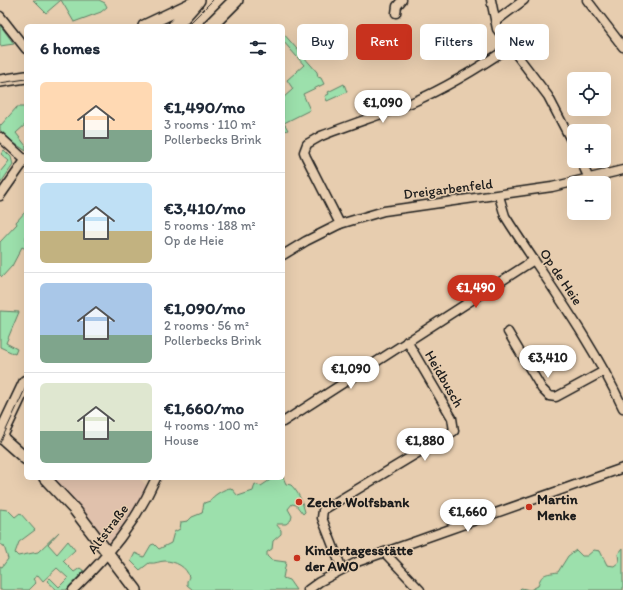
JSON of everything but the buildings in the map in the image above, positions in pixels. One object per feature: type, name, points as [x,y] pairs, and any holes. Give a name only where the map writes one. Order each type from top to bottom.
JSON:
[{"type":"main road","points":[[177,24],[198,0]]},
{"type":"main road","points":[[212,24],[236,0]]},
{"type":"main road","points":[[0,436],[24,386]]},
{"type":"street","points":[[148,24],[198,0]]},
{"type":"street","points":[[396,13],[397,6],[402,0]]},
{"type":"street","points":[[491,0],[496,24]]},
{"type":"street","points":[[496,21],[524,0]]},
{"type":"street","points":[[586,0],[623,47]]},
{"type":"street","points":[[0,16],[24,46]]},
{"type":"street","points":[[340,224],[306,157],[304,152],[307,144],[321,136],[413,102],[472,71],[495,56]]},
{"type":"street","points":[[521,60],[548,96],[567,133]]},
{"type":"street","points":[[0,81],[24,77]]},
{"type":"street","points":[[0,137],[24,159]]},
{"type":"street","points":[[0,196],[24,161]]},
{"type":"street","name":"Dreigarbenfeld","points":[[601,176],[623,170]]},
{"type":"street","name":"Dreigarbenfeld","points":[[285,254],[306,241],[340,224],[384,211],[499,196],[567,183]]},
{"type":"street","name":"Op de Heie","points":[[499,196],[505,216],[578,327],[604,371],[623,408]]},
{"type":"street","points":[[285,421],[534,260]]},
{"type":"street","points":[[508,332],[542,389],[549,396],[556,397],[604,371]]},
{"type":"street","name":"Heidbusch","points":[[342,569],[322,518],[323,510],[454,431],[452,418],[407,341]]},
{"type":"street","points":[[0,436],[24,457]]},
{"type":"street","points":[[308,590],[342,569],[384,552],[623,468]]},
{"type":"street","points":[[47,480],[75,510],[136,590]]},
{"type":"street","name":"Altstraße","points":[[74,590],[108,555],[135,516],[155,480]]},
{"type":"street","points":[[384,552],[420,590]]},
{"type":"shaded area","points":[[56,480],[141,480],[150,489],[112,545]]},
{"type":"green space","points":[[33,0],[61,0],[46,13]]},
{"type":"green space","points":[[61,0],[99,0],[105,3],[107,7],[101,12],[74,22]]},
{"type":"green space","points":[[0,25],[14,44],[0,46]]},
{"type":"green space","points":[[285,35],[297,49],[297,57],[285,43]]},
{"type":"green space","points":[[300,60],[307,60],[317,72],[318,77],[321,78],[324,84],[303,94],[310,110],[285,122],[285,96],[293,89],[287,80],[304,65]]},
{"type":"green space","points":[[344,84],[347,92],[327,101],[325,96],[329,94],[328,92]]},
{"type":"green space","points":[[17,107],[24,107],[24,126],[16,133],[24,143],[24,150],[0,130],[0,124],[1,125]]},
{"type":"green space","points":[[4,150],[11,157],[13,165],[0,184],[0,172],[9,161],[1,154]]},
{"type":"green space","points":[[24,213],[24,248],[22,247],[12,266],[2,277],[0,275],[0,242],[17,224],[16,222]]},
{"type":"green space","points":[[0,311],[19,312],[6,343],[17,349],[15,354],[0,347]]},
{"type":"green space","points":[[270,480],[284,480],[286,484],[291,485],[298,494],[305,512],[303,514],[296,505],[292,504],[288,509],[292,516],[291,520],[286,524],[276,524],[281,530],[281,534],[273,541],[272,549],[267,552],[267,556],[271,560],[286,562],[283,578],[289,580],[296,590],[193,590],[187,585],[189,577],[188,573],[176,563],[165,561],[149,563],[140,570],[131,561],[135,553],[144,557],[151,545],[154,544],[159,549],[171,543],[174,532],[180,529],[181,522],[188,521],[192,517],[202,513],[204,503],[210,501],[222,491],[231,488],[238,496],[253,491],[255,484],[261,486]]},
{"type":"green space","points":[[0,509],[8,510],[15,517],[20,513],[35,530],[19,542],[15,553],[18,556],[38,552],[59,532],[48,544],[57,554],[68,541],[75,550],[63,561],[74,572],[80,568],[84,571],[66,590],[57,590],[47,581],[50,578],[59,587],[68,578],[57,568],[43,581],[38,575],[33,579],[36,583],[29,590],[0,590],[0,566],[2,567],[8,559],[4,546],[0,544]]},
{"type":"green space","points":[[623,548],[623,590],[530,590],[538,586],[542,576],[558,572],[568,556],[576,550],[582,556],[587,556],[594,550],[600,551],[607,565],[614,566],[619,562],[618,554]]},
{"type":"green space","points":[[521,588],[530,590],[519,590]]},
{"type":"tram line","points":[[189,24],[213,0]]},
{"type":"tram line","points":[[0,83],[24,79]]},
{"type":"tram line","points":[[0,443],[24,391]]},
{"type":"place","name":"Zeche Wolfsbank","points":[[299,502]]},
{"type":"place","name":"Martin Menke","points":[[529,507]]},
{"type":"place","name":"Kindertagesstätte der AWO","points":[[297,558]]}]
